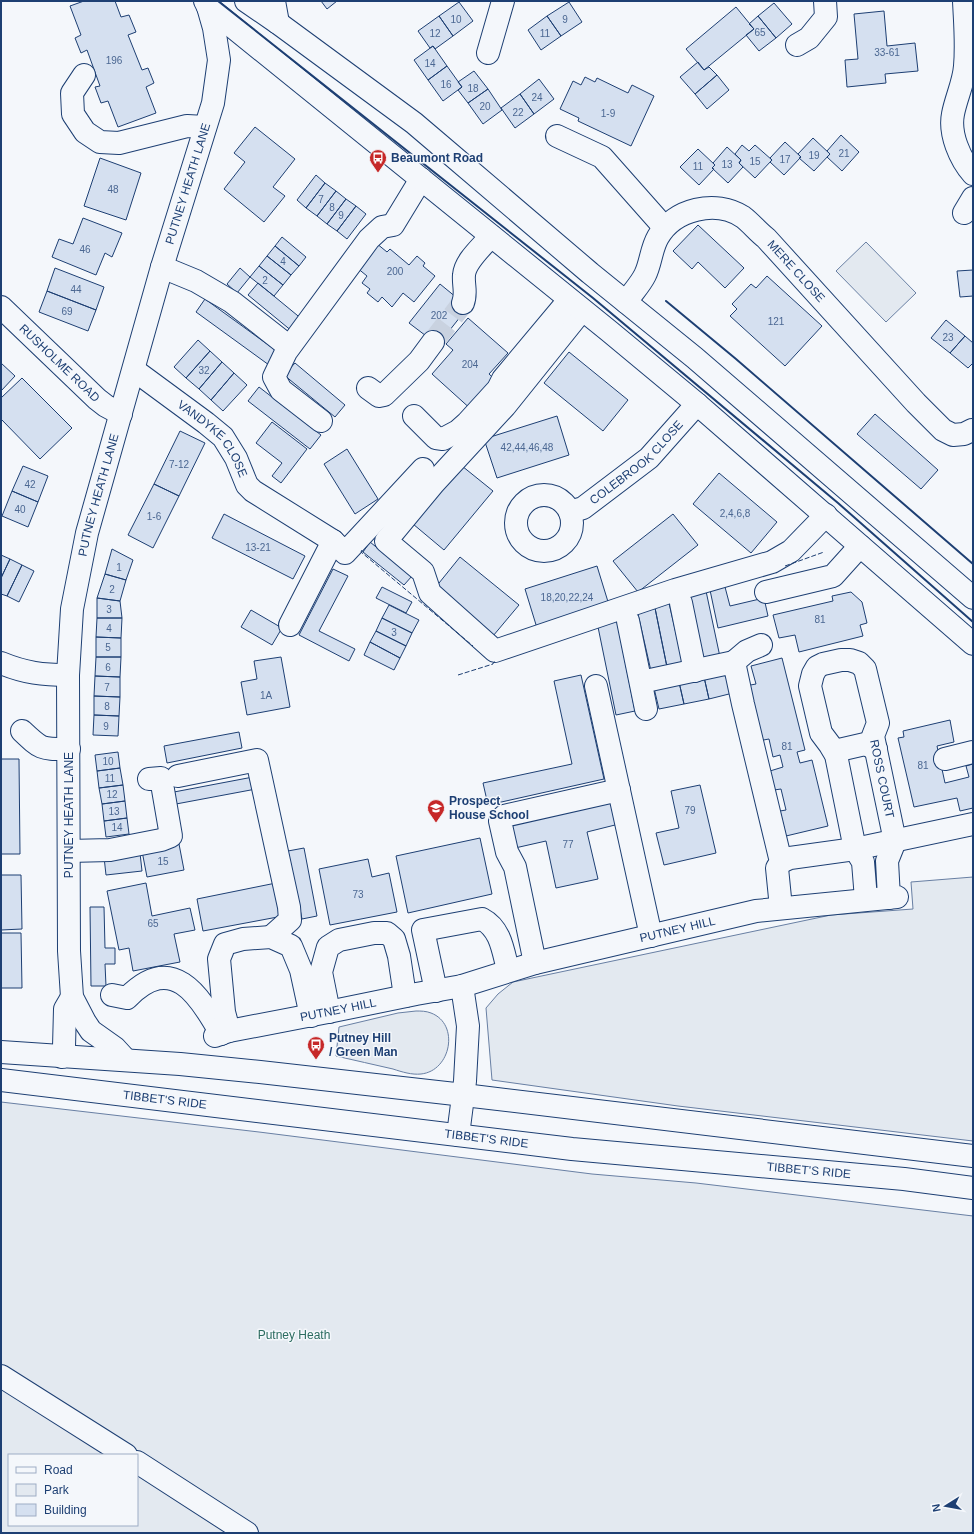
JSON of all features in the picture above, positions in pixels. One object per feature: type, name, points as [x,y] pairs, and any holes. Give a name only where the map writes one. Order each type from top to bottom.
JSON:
[{"type":"main road","points":[[246,1],[414,122],[626,302],[695,358],[973,598]]},
{"type":"main road","points":[[274,1],[278,23]]},
{"type":"main road","points":[[488,53],[503,1]]},
{"type":"main road","points":[[797,45],[809,38],[826,17],[825,1]]},
{"type":"main road","points":[[964,1],[966,39],[965,67],[952,116],[953,134],[958,151],[973,174]]},
{"type":"main road","points":[[206,4],[697,404],[973,644]]},
{"type":"main road","name":"PUTNEY HEATH LANE","points":[[126,1060],[115,1048],[90,1031],[72,997],[69,951],[68,676],[72,609],[87,533],[162,267],[213,103],[219,60],[214,28],[206,4]]},
{"type":"main road","points":[[84,75],[72,93],[73,114],[85,132],[100,142],[120,143],[187,126],[205,127]]},
{"type":"main road","points":[[557,136],[602,157],[664,227]]},
{"type":"main road","points":[[321,421],[281,390],[274,377],[286,352],[369,239],[382,228],[393,225],[421,179]]},
{"type":"main road","name":"MERE CLOSE","points":[[626,302],[646,274],[655,243],[664,227],[679,217],[698,209],[723,209],[743,217],[766,238],[916,403],[943,430],[953,435],[964,434],[972,430]]},
{"type":"main road","points":[[463,303],[466,295],[464,287],[465,269],[491,236]]},
{"type":"main road","points":[[162,267],[196,281],[232,302],[283,342]]},
{"type":"main road","points":[[414,416],[436,438],[443,439],[458,431],[498,389],[503,379],[576,305]]},
{"type":"main road","points":[[576,305],[505,406],[434,483],[386,541],[423,572],[430,593],[495,651],[675,590],[772,562],[791,551],[826,515]]},
{"type":"main road","name":"RUSHOLME ROAD","points":[[1,307],[97,399],[121,414]]},
{"type":"main road","points":[[368,388],[379,396],[384,396],[419,361],[433,342]]},
{"type":"main road","name":"VANDYKE CLOSE","points":[[134,370],[223,437],[236,458],[248,485],[253,491],[339,547]]},
{"type":"main road","name":"COLEBROOK CLOSE","points":[[570,512],[583,508],[648,458],[697,404]]},
{"type":"main road","points":[[290,625],[339,547],[423,469]]},
{"type":"main road","points":[[766,592],[833,576],[860,546]]},
{"type":"main road","points":[[681,603],[695,671]]},
{"type":"main road","points":[[628,621],[646,709]]},
{"type":"main road","points":[[641,682],[734,662],[748,651],[761,645]]},
{"type":"main road","name":"ROSS COURT","points":[[866,899],[863,862],[855,849],[836,755],[821,733],[810,686],[813,674],[818,667],[823,664],[841,660],[850,660],[859,663],[865,669],[878,723],[873,736],[895,841]]},
{"type":"main road","points":[[734,662],[781,862]]},
{"type":"main road","points":[[1,663],[30,673],[68,676]]},
{"type":"main road","points":[[596,686],[651,936]]},
{"type":"main road","points":[[22,731],[37,745],[44,749],[68,749]]},
{"type":"main road","points":[[836,755],[839,750],[865,744],[876,749]]},
{"type":"main road","points":[[944,759],[973,752]]},
{"type":"main road","points":[[178,776],[256,760],[289,907],[290,920],[271,937]]},
{"type":"main road","points":[[69,851],[110,850],[161,840],[170,836],[161,778],[149,779]]},
{"type":"main road","points":[[535,963],[515,867],[507,852],[500,821],[504,816],[619,790]]},
{"type":"main road","points":[[781,908],[777,868],[781,862],[790,858],[855,849],[973,824]]},
{"type":"main road","name":"PUTNEY HILL","points":[[222,1033],[462,986],[508,970],[535,963],[756,911],[893,897],[887,861],[895,841]]},
{"type":"main road","points":[[436,991],[423,930],[482,919],[490,923],[499,936],[508,970]]},
{"type":"main road","points":[[320,1014],[321,972],[328,947],[339,940],[374,933],[387,933],[394,939],[399,956],[405,996]]},
{"type":"main road","points":[[222,1033],[224,1012],[219,959],[226,944],[242,939],[271,937],[291,946],[320,1014]]},
{"type":"main road","points":[[112,995],[127,998],[134,990],[147,981],[163,977],[179,981],[190,988],[207,1007],[222,1033]]},
{"type":"main road","points":[[458,1135],[464,1094],[468,1026],[462,986]]},
{"type":"main road","name":"PUTNEY HEATH LANE","points":[[62,1057],[64,1047],[65,1010],[72,997]]},
{"type":"main road","points":[[1,1052],[126,1060],[260,1072],[464,1094],[973,1156]]},
{"type":"main road","name":"TIBBET'S RIDE","points":[[1,1080],[572,1149],[904,1179],[973,1188]]},
{"type":"main road","points":[[1,1376],[124,1454]]},
{"type":"main road","points":[[138,1463],[247,1533]]},
{"type":"green space","points":[[866,242],[916,293],[886,322],[836,271]]},
{"type":"green space","points":[[973,877],[973,1141],[678,1106],[492,1080],[486,1008],[498,994],[513,982],[831,915],[913,909],[911,882]]},
{"type":"green space","points":[[416,1011],[431,1013],[440,1019],[446,1027],[448,1046],[445,1056],[439,1065],[431,1071],[421,1074],[411,1074],[336,1056],[339,1027],[398,1013]]},
{"type":"green space","name":"Putney Heath","points":[[1,1102],[259,1132],[592,1174],[696,1183],[973,1216],[973,1533],[1,1533]]},
{"type":"building","points":[[84,1],[115,1],[121,17],[129,15],[136,32],[128,35],[142,70],[148,68],[154,83],[146,87],[156,113],[118,127],[108,101],[101,103],[95,87],[100,86],[87,50],[81,53],[75,38],[81,35],[70,6]]},
{"type":"building","points":[[321,1],[337,1],[327,9]]},
{"type":"building","points":[[459,2],[473,21],[453,36],[439,16]]},
{"type":"building","points":[[569,2],[582,22],[561,36],[547,16]]},
{"type":"building","points":[[774,3],[792,24],[776,38],[758,16]]},
{"type":"building","points":[[736,7],[754,29],[704,70],[686,49]]},
{"type":"building","points":[[884,11],[887,46],[915,43],[918,71],[885,74],[886,83],[847,87],[845,60],[858,59],[854,14]]},
{"type":"building","points":[[439,16],[453,36],[435,49],[433,46],[430,48],[418,31]]},
{"type":"building","points":[[547,16],[561,36],[541,50],[528,30]]},
{"type":"building","points":[[758,16],[776,38],[759,51],[746,35],[754,29],[749,24]]},
{"type":"building","points":[[433,46],[447,66],[428,80],[414,60]]},
{"type":"building","points":[[698,62],[704,70],[709,67],[717,75],[695,94],[680,77]]},
{"type":"building","points":[[447,66],[462,87],[443,101],[428,80]]},
{"type":"building","points":[[474,71],[488,89],[468,103],[458,90],[462,87],[458,82]]},
{"type":"building","points":[[717,75],[729,90],[707,109],[695,94]]},
{"type":"building","points":[[585,77],[595,82],[597,78],[628,93],[632,85],[654,96],[631,146],[578,121],[579,118],[560,109],[573,81],[581,85]]},
{"type":"building","points":[[539,79],[554,99],[534,114],[520,94]]},
{"type":"building","points":[[488,89],[502,110],[483,124],[468,103]]},
{"type":"building","points":[[520,94],[534,114],[515,128],[501,108]]},
{"type":"building","points":[[255,127],[295,159],[273,187],[285,196],[264,222],[224,189],[245,162],[234,153]]},
{"type":"building","points":[[841,135],[859,152],[842,171],[827,157],[830,154],[827,151]]},
{"type":"building","points":[[813,138],[830,154],[814,171],[799,158],[801,157],[798,154]]},
{"type":"building","points":[[785,142],[801,157],[784,175],[770,162],[772,160],[770,158]]},
{"type":"building","points":[[742,145],[749,151],[755,145],[772,160],[755,178],[739,163],[741,160],[735,154]]},
{"type":"building","points":[[727,147],[741,160],[739,163],[743,167],[728,183],[712,168],[715,165],[713,163]]},
{"type":"building","points":[[698,149],[715,165],[712,168],[714,169],[699,185],[680,167]]},
{"type":"building","points":[[100,158],[141,173],[126,220],[84,206]]},
{"type":"building","points":[[316,175],[325,183],[306,208],[297,200]]},
{"type":"building","points":[[325,183],[336,191],[317,216],[306,208]]},
{"type":"building","points":[[336,191],[346,199],[327,224],[317,216]]},
{"type":"building","points":[[346,199],[356,206],[337,231],[327,224]]},
{"type":"building","points":[[356,206],[366,214],[347,239],[337,231]]},
{"type":"building","points":[[83,218],[122,233],[112,257],[105,253],[96,275],[52,257],[59,239],[73,244]]},
{"type":"building","points":[[698,225],[744,268],[725,288],[698,262],[692,269],[673,251]]},
{"type":"building","points":[[282,237],[306,257],[299,266],[275,246]]},
{"type":"building","points":[[376,243],[387,252],[390,249],[409,265],[417,256],[425,263],[423,266],[435,276],[414,302],[403,293],[392,307],[382,297],[378,302],[367,293],[370,289],[362,283],[367,276],[356,267]]},
{"type":"building","points":[[275,246],[299,266],[291,275],[267,256]]},
{"type":"building","points":[[267,256],[291,275],[283,285],[259,266]]},
{"type":"building","points":[[259,266],[283,285],[274,296],[250,277]]},
{"type":"building","points":[[55,268],[104,287],[96,310],[47,291]]},
{"type":"building","points":[[240,268],[250,277],[237,293],[227,284]]},
{"type":"building","points":[[973,270],[973,296],[960,297],[957,271]]},
{"type":"building","points":[[767,276],[822,326],[785,366],[730,316],[737,309],[732,304],[751,284],[756,288]]},
{"type":"building","points":[[258,283],[303,320],[293,332],[248,295]]},
{"type":"building","points":[[440,284],[468,307],[438,345],[409,323]]},
{"type":"building","points":[[47,291],[96,310],[88,331],[39,312]]},
{"type":"building","points":[[205,299],[278,352],[269,365],[196,312]]},
{"type":"building","points":[[468,318],[508,353],[489,374],[499,383],[473,411],[432,374],[453,350],[446,344]]},
{"type":"building","points":[[946,320],[965,336],[950,353],[931,338]]},
{"type":"building","points":[[965,336],[973,343],[973,363],[968,368],[950,353]]},
{"type":"building","points":[[198,340],[210,351],[186,378],[174,367]]},
{"type":"building","points":[[210,351],[222,362],[199,389],[186,378]]},
{"type":"building","points":[[569,352],[628,400],[603,431],[544,383]]},
{"type":"building","points":[[222,362],[234,373],[211,400],[199,389]]},
{"type":"building","points":[[1,363],[15,376],[1,391]]},
{"type":"building","points":[[295,363],[345,405],[335,417],[284,375]]},
{"type":"building","points":[[234,373],[247,385],[223,411],[211,400]]},
{"type":"building","points":[[22,378],[72,428],[40,459],[1,419],[1,398]]},
{"type":"building","points":[[259,387],[321,435],[310,449],[248,401]]},
{"type":"building","points":[[875,414],[938,470],[921,489],[857,434]]},
{"type":"building","points":[[557,416],[569,455],[497,478],[484,439]]},
{"type":"building","points":[[272,422],[307,449],[281,483],[272,476],[282,463],[256,443]]},
{"type":"building","points":[[180,431],[205,443],[179,496],[154,484]]},
{"type":"building","points":[[347,449],[378,499],[355,514],[324,464]]},
{"type":"building","points":[[23,466],[48,476],[38,502],[12,491]]},
{"type":"building","points":[[462,466],[493,491],[444,550],[413,524]]},
{"type":"building","points":[[719,473],[777,522],[751,553],[693,504]]},
{"type":"building","points":[[154,484],[179,496],[153,548],[128,535]]},
{"type":"building","points":[[12,491],[38,502],[28,527],[2,516]]},
{"type":"building","points":[[224,514],[305,556],[293,579],[212,538]]},
{"type":"building","points":[[673,514],[698,545],[638,592],[613,561]]},
{"type":"building","points":[[370,542],[412,576],[404,585],[363,552]]},
{"type":"building","points":[[112,549],[133,560],[126,580],[105,574]]},
{"type":"building","points":[[1,555],[10,559],[1,578]]},
{"type":"building","points":[[460,557],[519,605],[493,636],[435,588]]},
{"type":"building","points":[[10,559],[22,565],[7,596],[1,594],[1,578]]},
{"type":"building","points":[[22,565],[34,571],[19,602],[7,596]]},
{"type":"building","points":[[597,566],[609,605],[537,628],[525,589]]},
{"type":"building","points":[[333,569],[348,576],[319,631],[355,649],[349,661],[299,635]]},
{"type":"building","points":[[105,574],[126,580],[120,601],[97,598]]},
{"type":"building","points":[[382,587],[412,602],[406,613],[376,598]]},
{"type":"building","points":[[725,587],[730,606],[764,598],[768,616],[718,628],[710,590]]},
{"type":"building","points":[[706,591],[720,657],[704,660],[690,596]]},
{"type":"building","points":[[851,592],[862,602],[867,623],[860,625],[863,636],[799,652],[795,635],[779,638],[773,615],[833,601],[832,596]]},
{"type":"building","points":[[97,598],[120,601],[122,618],[97,618]]},
{"type":"building","points":[[669,603],[683,664],[667,667],[655,608]]},
{"type":"building","points":[[389,605],[419,620],[412,633],[382,618]]},
{"type":"building","points":[[655,608],[667,667],[651,671],[638,614]]},
{"type":"building","points":[[251,610],[282,628],[272,645],[241,627]]},
{"type":"building","points":[[97,618],[122,618],[121,638],[96,637]]},
{"type":"building","points":[[382,618],[412,633],[406,646],[376,631]]},
{"type":"building","points":[[617,621],[635,711],[616,715],[598,627]]},
{"type":"building","points":[[376,631],[406,646],[400,658],[370,642]]},
{"type":"building","points":[[96,637],[121,638],[121,657],[96,657]]},
{"type":"building","points":[[370,642],[400,658],[394,670],[364,655]]},
{"type":"building","points":[[96,657],[121,657],[120,677],[95,676]]},
{"type":"building","points":[[281,657],[290,707],[247,715],[241,682],[257,679],[254,661]]},
{"type":"building","points":[[782,658],[805,750],[797,752],[800,763],[812,760],[828,826],[786,836],[780,811],[786,810],[781,789],[774,790],[770,771],[783,767],[780,755],[773,757],[769,739],[758,741],[745,686],[756,684],[751,666]]},
{"type":"building","points":[[729,672],[733,693],[709,699],[704,677]]},
{"type":"building","points":[[581,675],[604,779],[488,805],[483,783],[572,764],[554,681]]},
{"type":"building","points":[[95,676],[120,677],[120,697],[94,696]]},
{"type":"building","points":[[704,677],[709,699],[684,704],[679,682]]},
{"type":"building","points":[[679,682],[684,704],[659,709],[654,688]]},
{"type":"building","points":[[94,696],[120,697],[119,716],[94,715]]},
{"type":"building","points":[[94,715],[119,716],[118,736],[93,735]]},
{"type":"building","points":[[950,720],[954,742],[937,746],[945,783],[969,777],[966,766],[973,764],[973,808],[960,811],[957,798],[914,807],[898,738],[904,737],[903,731]]},
{"type":"building","points":[[239,732],[242,748],[167,763],[164,746]]},
{"type":"building","points":[[118,752],[120,768],[97,771],[95,755]]},
{"type":"building","points":[[1,759],[19,759],[20,854],[1,854]]},
{"type":"building","points":[[120,768],[123,785],[99,788],[97,771]]},
{"type":"building","points":[[253,777],[256,789],[176,804],[174,792]]},
{"type":"building","points":[[123,785],[125,801],[102,804],[99,788]]},
{"type":"building","points":[[700,785],[716,853],[664,865],[656,833],[679,828],[671,791]]},
{"type":"building","points":[[614,800],[619,824],[587,832],[598,879],[556,888],[546,841],[515,848],[510,824]]},
{"type":"building","points":[[125,801],[127,818],[104,821],[102,804]]},
{"type":"building","points":[[127,818],[129,834],[106,837],[104,821]]},
{"type":"building","points":[[480,838],[492,894],[408,913],[396,856]]},
{"type":"building","points":[[179,844],[184,870],[147,877],[142,851]]},
{"type":"building","points":[[304,848],[317,916],[302,919],[288,851]]},
{"type":"building","points":[[140,853],[142,871],[106,875],[104,857]]},
{"type":"building","points":[[368,859],[372,877],[389,873],[397,912],[330,925],[319,869]]},
{"type":"building","points":[[1,875],[21,875],[22,929],[1,930]]},
{"type":"building","points":[[146,883],[152,916],[190,908],[195,930],[174,934],[180,962],[133,971],[129,948],[119,950],[107,891]]},
{"type":"building","points":[[276,883],[283,916],[203,931],[197,899]]},
{"type":"building","points":[[90,907],[104,907],[105,948],[115,948],[115,964],[105,964],[106,986],[91,986]]},
{"type":"building","points":[[1,933],[21,933],[22,988],[1,988]]},
{"type":"tunnel","points":[[433,342],[463,303]]},
{"type":"fence","points":[[362,550],[361,552],[473,646]]},
{"type":"fence","points":[[785,566],[824,552]]},
{"type":"fence","points":[[458,675],[493,664],[496,661]]},
{"type":"wall","points":[[218,1],[593,298],[838,503],[973,622]]},
{"type":"wall","points":[[666,301],[736,359],[973,564]]},
{"type":"place","name":"Beaumont Road","points":[[378,173]]},
{"type":"place","name":"Prospect House School","points":[[436,823]]},
{"type":"place","name":"Putney Hill / Green Man","points":[[316,1060]]}]
